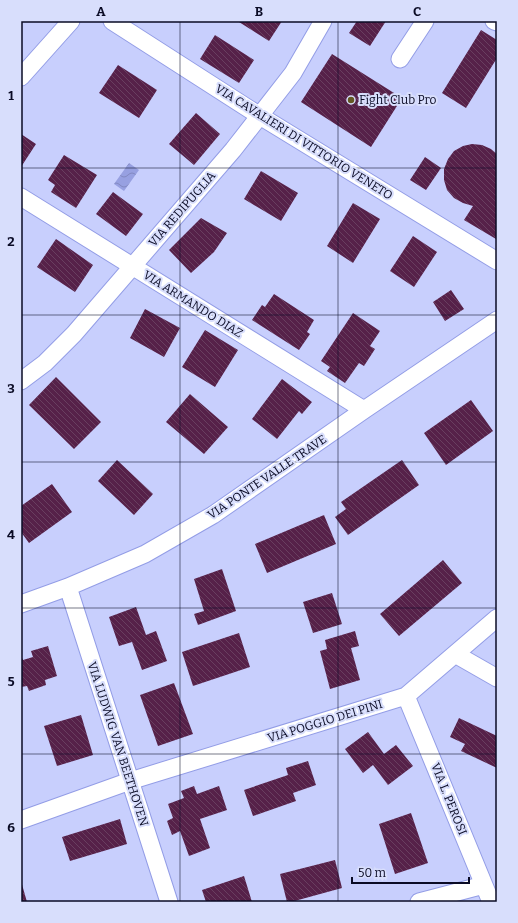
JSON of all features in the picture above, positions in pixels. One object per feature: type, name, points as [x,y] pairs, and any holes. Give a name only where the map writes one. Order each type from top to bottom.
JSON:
[{"type":"street","points":[[21,77],[71,21]]},
{"type":"street","name":"VIA CAVALIERI DI VITTORIO VENETO","points":[[112,21],[260,116],[497,261]]},
{"type":"street","name":"VIA REDIPUGLIA","points":[[21,381],[45,363],[74,334],[234,150],[293,73],[323,21]]},
{"type":"street","points":[[400,59],[425,21]]},
{"type":"street","name":"VIA ARMANDO DIAZ","points":[[21,197],[364,410]]},
{"type":"street","name":"VIA PONTE VALLE TRAVE","points":[[21,604],[68,587],[145,554],[213,515],[497,320]]},
{"type":"street","name":"VIA LUDWIG VAN BEETHOVEN","points":[[68,587],[169,902]]},
{"type":"street","name":"VIA POGGIO DEI PINI","points":[[21,820],[130,781],[406,696],[497,618]]},
{"type":"street","points":[[455,654],[497,678]]},
{"type":"street","name":"VIA L. PEROSI","points":[[406,696],[491,902]]},
{"type":"street","points":[[419,902],[484,885]]},
{"type":"water","points":[[129,163],[139,170],[124,191],[114,184]]},
{"type":"building","points":[[282,21],[269,41],[239,22]]},
{"type":"building","points":[[357,21],[386,21],[370,46],[349,33]]},
{"type":"building","points":[[481,30],[497,40],[497,58],[466,108],[442,93]]},
{"type":"building","points":[[215,35],[254,60],[239,83],[200,59]]},
{"type":"building","name":"Fight Club Pro","points":[[332,54],[402,98],[371,147],[301,102]]},
{"type":"building","points":[[118,65],[157,90],[139,118],[99,93]]},
{"type":"building","points":[[196,113],[220,134],[194,165],[169,144]]},
{"type":"building","points":[[21,134],[36,144],[21,167]]},
{"type":"building","points":[[472,144],[482,145],[491,149],[497,154],[496,239],[464,220],[473,206],[454,198],[447,190],[444,180],[444,169],[448,159],[454,151],[463,146]]},
{"type":"building","points":[[64,155],[97,175],[76,208],[51,192],[55,185],[48,180]]},
{"type":"building","points":[[425,157],[441,168],[426,190],[410,180]]},
{"type":"building","points":[[261,171],[298,193],[281,221],[244,199]]},
{"type":"building","points":[[113,192],[143,214],[126,236],[96,214]]},
{"type":"building","points":[[353,203],[380,219],[353,263],[327,246]]},
{"type":"building","points":[[201,218],[227,233],[214,252],[191,273],[169,250]]},
{"type":"building","points":[[413,236],[437,252],[414,287],[390,271]]},
{"type":"building","points":[[56,239],[93,265],[75,292],[37,267]]},
{"type":"building","points":[[451,290],[464,309],[445,321],[433,302]]},
{"type":"building","points":[[274,294],[314,320],[307,332],[310,334],[299,350],[252,320],[262,305],[265,307]]},
{"type":"building","points":[[145,309],[180,328],[164,357],[130,338]]},
{"type":"building","points":[[353,313],[380,331],[370,346],[375,349],[364,366],[359,363],[345,383],[327,371],[330,367],[321,361]]},
{"type":"building","points":[[205,330],[238,350],[215,387],[182,367]]},
{"type":"building","points":[[56,377],[101,422],[74,449],[29,405]]},
{"type":"building","points":[[282,379],[312,402],[302,414],[299,411],[277,439],[252,419]]},
{"type":"building","points":[[190,394],[228,427],[204,454],[166,422]]},
{"type":"building","points":[[471,400],[493,431],[446,465],[424,433]]},
{"type":"building","points":[[117,460],[153,494],[134,515],[98,481]]},
{"type":"building","points":[[402,460],[419,485],[348,535],[335,517],[346,509],[341,502]]},
{"type":"building","points":[[52,484],[72,512],[29,543],[21,532],[21,506]]},
{"type":"building","points":[[324,515],[336,544],[267,573],[255,544]]},
{"type":"building","points":[[443,560],[462,583],[399,636],[380,614]]},
{"type":"building","points":[[222,569],[236,611],[198,625],[194,614],[204,611],[194,579]]},
{"type":"building","points":[[332,593],[342,624],[313,633],[303,602]]},
{"type":"building","points":[[136,607],[146,635],[156,631],[167,661],[142,670],[132,642],[119,646],[109,617]]},
{"type":"building","points":[[355,631],[359,646],[351,648],[360,680],[330,689],[320,651],[327,649],[325,640]]},
{"type":"building","points":[[239,633],[250,667],[193,686],[182,652]]},
{"type":"building","points":[[48,646],[57,676],[45,680],[46,685],[29,691],[27,686],[21,687],[21,656],[23,660],[33,657],[31,651]]},
{"type":"building","points":[[174,683],[193,734],[158,746],[140,695]]},
{"type":"building","points":[[81,715],[93,755],[57,766],[44,726]]},
{"type":"building","points":[[459,718],[497,736],[497,768],[461,751],[465,744],[450,737]]},
{"type":"building","points":[[368,732],[384,754],[396,745],[413,766],[388,785],[373,765],[363,773],[345,749]]},
{"type":"building","points":[[308,761],[316,785],[293,793],[296,801],[253,816],[244,790],[288,775],[286,768]]},
{"type":"building","points":[[194,786],[197,794],[219,786],[227,810],[200,819],[210,848],[189,856],[180,831],[172,835],[167,821],[173,818],[168,804],[184,798],[181,791]]},
{"type":"building","points":[[411,813],[428,863],[395,874],[379,824]]},
{"type":"building","points":[[120,819],[127,844],[70,861],[62,837]]},
{"type":"building","points":[[335,860],[342,888],[287,902],[280,874]]},
{"type":"building","points":[[244,876],[252,902],[206,902],[202,890]]},
{"type":"building","points":[[21,881],[27,902],[21,902]]},
{"type":"place","name":"Fight Club Pro","points":[[351,100]]}]
